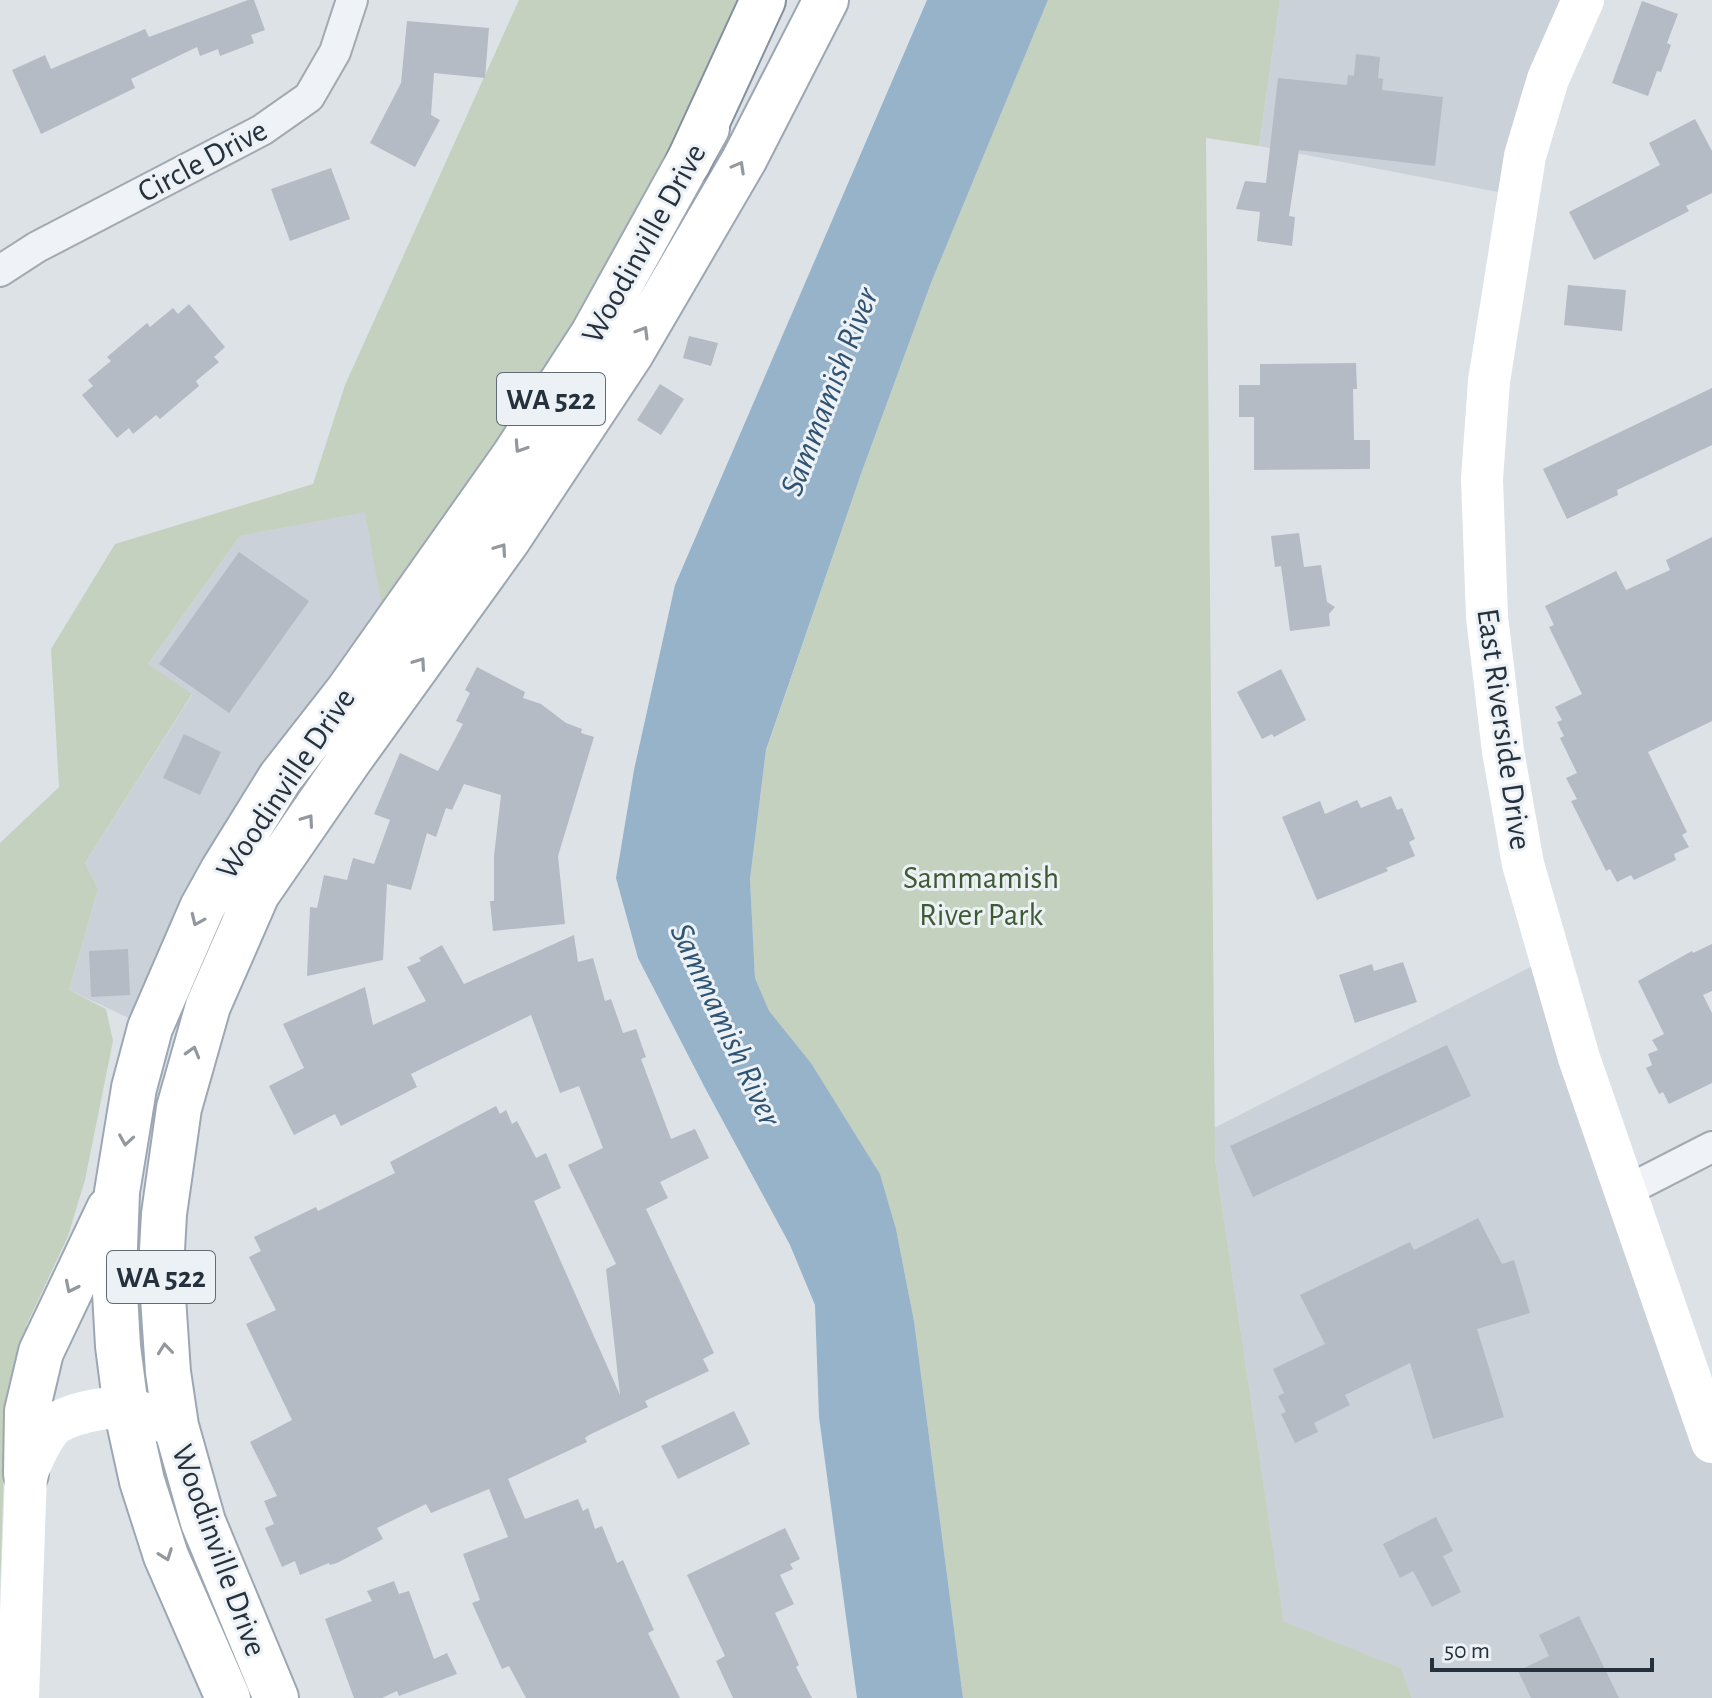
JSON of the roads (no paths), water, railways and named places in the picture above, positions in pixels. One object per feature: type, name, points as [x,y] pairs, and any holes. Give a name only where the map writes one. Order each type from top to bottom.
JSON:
[{"type":"main road","points":[[688,163],[763,0]]},
{"type":"main road","name":"Woodinville Drive","points":[[228,1698],[166,1556],[138,1470],[126,1408],[115,1301],[117,1192],[134,1088],[150,1028],[202,908],[223,870],[280,778],[348,691],[514,456],[593,334],[778,0]]},
{"type":"main road","name":"Woodinville Drive","points":[[276,1698],[203,1522],[176,1426],[165,1346],[161,1268],[164,1214],[179,1108],[208,1006],[257,894],[507,541],[632,352],[744,160],[826,0]]},
{"type":"main road","name":"East Riverside Drive","points":[[1583,0],[1548,79],[1525,156],[1489,381],[1482,479],[1487,617],[1503,751],[1523,864],[1579,1058],[1712,1442]]},
{"type":"main road","points":[[18,1698],[27,1411],[41,1352],[117,1192]]},
{"type":"main road","points":[[26,1474],[45,1436],[62,1419],[76,1414],[126,1408],[176,1426]]},
{"type":"street","name":"Circle Drive","points":[[0,271],[37,247],[262,130],[309,97],[335,52],[352,0]]},
{"type":"street","points":[[1624,1192],[1712,1147]]},
{"type":"water","name":"Sammamish River","points":[[927,0],[1048,0],[931,283],[766,750],[750,879],[755,978],[769,1011],[811,1063],[880,1174],[896,1229],[914,1321],[963,1698],[857,1698],[819,1417],[815,1305],[790,1245],[638,958],[616,878],[634,770],[675,585]]},
{"type":"park label","name":"Sammamish River Park","points":[[981,896]]}]
